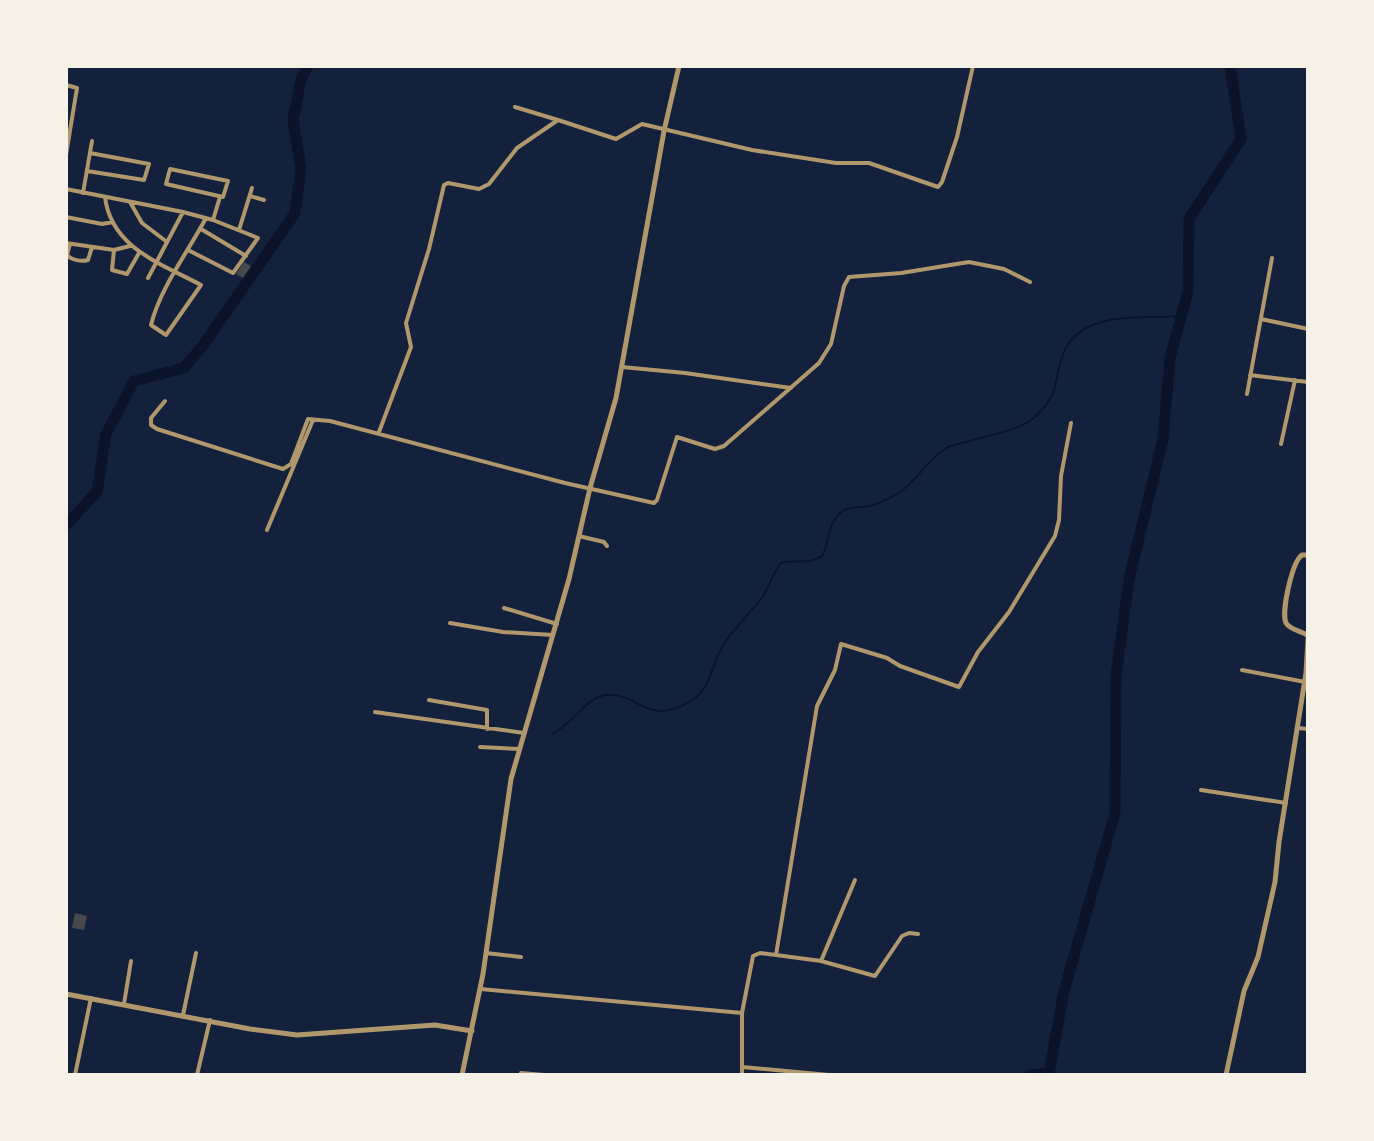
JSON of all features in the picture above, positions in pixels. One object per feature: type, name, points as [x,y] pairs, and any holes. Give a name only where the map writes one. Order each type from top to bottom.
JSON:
[{"type":"street","points":[[462,1075],[481,989],[506,803],[557,624],[622,367],[664,131],[679,66]]},
{"type":"street","points":[[515,107],[616,139],[642,124],[805,159],[869,163],[938,187],[957,137],[973,66]]},
{"type":"street","points":[[66,85],[77,88],[68,123],[66,155]]},
{"type":"street","points":[[379,432],[411,347],[406,323],[429,249],[444,185],[448,183],[479,189],[489,184],[517,148],[558,120]]},
{"type":"street","points":[[83,193],[92,141]]},
{"type":"street","points":[[87,171],[144,180],[149,164],[90,153]]},
{"type":"street","points":[[213,220],[228,181],[170,169],[166,184],[220,197]]},
{"type":"street","points":[[239,230],[252,188]]},
{"type":"street","points":[[66,189],[183,212],[258,238],[233,273],[188,250]]},
{"type":"street","points":[[250,196],[264,200]]},
{"type":"street","points":[[105,197],[113,222],[131,246],[156,263],[176,272],[201,285],[166,335],[151,325],[154,313],[176,272],[188,250],[201,229],[206,218]]},
{"type":"street","points":[[130,202],[142,223],[167,242]]},
{"type":"street","points":[[148,278],[183,212]]},
{"type":"street","points":[[66,217],[102,224],[113,222]]},
{"type":"street","points":[[201,229],[246,256]]},
{"type":"street","points":[[92,247],[85,261],[67,255],[68,243],[114,250],[131,246]]},
{"type":"street","points":[[114,250],[112,270],[118,273],[127,274],[139,253]]},
{"type":"street","points":[[1247,394],[1272,258]]},
{"type":"street","points":[[165,401],[151,418],[151,425],[157,429],[283,469],[291,464],[308,419],[330,421],[656,503],[677,437],[719,449],[819,363],[831,344],[844,286],[849,277],[901,273],[969,262],[1004,269],[1030,282]]},
{"type":"street","points":[[1261,319],[1308,329]]},
{"type":"street","points":[[622,367],[792,389]]},
{"type":"street","points":[[1250,375],[1308,382]]},
{"type":"street","points":[[1281,444],[1295,380]]},
{"type":"street","points":[[267,530],[313,420]]},
{"type":"street","points":[[776,955],[817,706],[835,670],[841,644],[887,658],[900,666],[959,687],[978,652],[1009,612],[1055,536],[1061,476],[1071,423]]},
{"type":"street","points":[[579,536],[604,542],[607,546]]},
{"type":"street","points":[[1226,1075],[1244,991],[1258,957],[1275,882],[1305,682],[1308,638],[1286,622],[1285,613],[1293,568],[1297,559],[1308,555]]},
{"type":"street","points":[[504,608],[557,624]]},
{"type":"street","points":[[450,623],[503,632],[553,635]]},
{"type":"street","points":[[1242,670],[1305,682]]},
{"type":"street","points":[[429,700],[487,710],[487,729]]},
{"type":"street","points":[[375,712],[526,733]]},
{"type":"street","points":[[1298,728],[1308,729]]},
{"type":"street","points":[[480,747],[520,749]]},
{"type":"street","points":[[1201,790],[1286,803]]},
{"type":"street","points":[[821,961],[855,880]]},
{"type":"street","points":[[742,1075],[742,1013],[753,956],[760,953],[821,961],[875,976],[902,936],[918,934]]},
{"type":"street","points":[[183,1015],[196,953]]},
{"type":"street","points":[[486,953],[521,957]]},
{"type":"street","points":[[124,1004],[131,961]]},
{"type":"street","points":[[481,989],[742,1013]]},
{"type":"street","points":[[66,994],[250,1029],[306,1035],[435,1025],[472,1031]]},
{"type":"street","points":[[75,1075],[91,998]]},
{"type":"street","points":[[197,1075],[210,1020]]},
{"type":"street","points":[[742,1067],[829,1075]]},
{"type":"street","points":[[521,1073],[544,1075]]},
{"type":"building","points":[[244,262],[251,266],[243,278],[236,274]]},
{"type":"building","points":[[75,913],[87,916],[84,930],[72,928]]},
{"type":"waterway","points":[[66,525],[97,492],[106,434],[134,381],[184,368],[295,213],[301,169],[293,120],[301,79],[308,66]]},
{"type":"waterway","points":[[1030,1075],[1049,1073],[1064,991],[1115,813],[1116,676],[1129,579],[1163,439],[1170,358],[1188,291],[1189,219],[1241,139],[1230,66]]},
{"type":"waterway","points":[[552,734],[592,701],[605,695],[617,695],[644,707],[664,711],[692,700],[707,683],[725,642],[761,599],[782,562],[811,561],[822,556],[832,524],[842,512],[874,505],[897,494],[948,447],[1007,431],[1035,417],[1052,395],[1062,357],[1070,342],[1082,331],[1113,320],[1182,316]]}]
